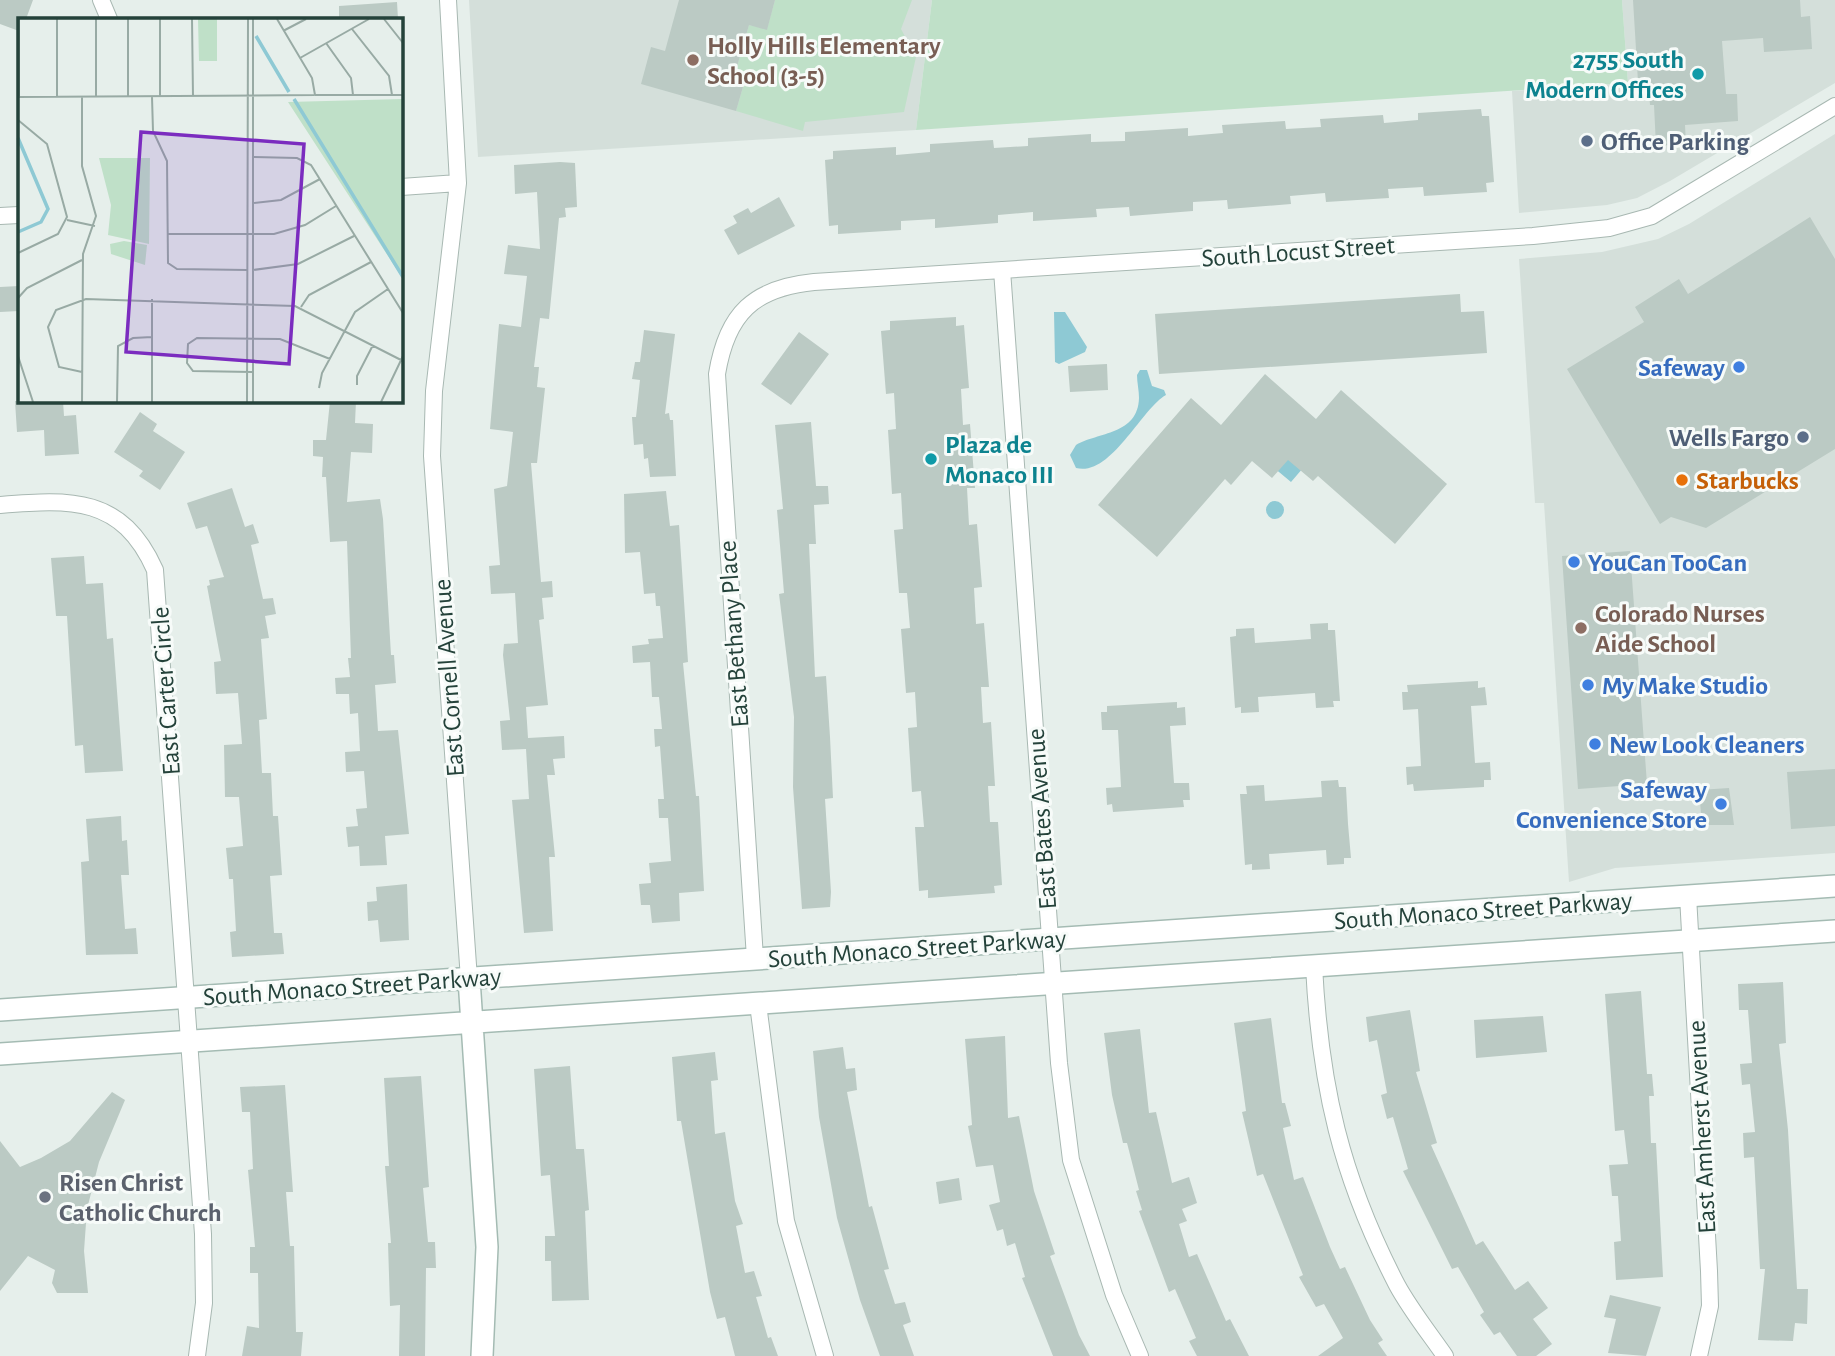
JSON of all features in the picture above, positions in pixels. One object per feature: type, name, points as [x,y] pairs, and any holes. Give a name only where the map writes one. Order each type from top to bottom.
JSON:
[{"type":"main road","name":"South Monaco Street Parkway","points":[[0,1010],[1835,886]]},
{"type":"main road","name":"South Monaco Street Parkway","points":[[0,1054],[1835,931]]},
{"type":"main road","name":"East Cornell Avenue","points":[[469,979],[487,1260],[482,1356]]},
{"type":"street","points":[[101,0],[109,18]]},
{"type":"street","name":"East Cornell Avenue","points":[[448,0],[458,183],[434,391],[432,456],[469,979]]},
{"type":"street","name":"South Locust Street","points":[[740,315],[765,293],[794,284],[1533,236],[1617,227],[1671,207],[1835,106]]},
{"type":"street","points":[[402,187],[458,183]]},
{"type":"street","points":[[0,216],[18,215]]},
{"type":"street","name":"East Bates Avenue","points":[[1002,270],[1052,985],[1072,1160],[1114,1295],[1140,1356]]},
{"type":"street","name":"East Bethany Place","points":[[740,315],[728,332],[721,351],[718,399],[755,958]]},
{"type":"street","name":"East Carter Circle","points":[[0,505],[52,501],[80,503],[104,510],[136,534],[155,569],[205,1273],[197,1356]]},
{"type":"street","name":"East Amherst Avenue","points":[[1688,896],[1710,1270],[1710,1306],[1699,1356]]},
{"type":"street","points":[[1314,966],[1317,1029],[1329,1107],[1356,1197],[1398,1287],[1445,1356]]},
{"type":"street","points":[[758,1004],[786,1221],[825,1356]]},
{"type":"shaded area","points":[[469,0],[932,0],[916,130],[478,157]]},
{"type":"shaded area","points":[[1622,0],[1835,0],[1835,83],[1637,198],[1607,205],[1519,213],[1512,91],[1628,83]]},
{"type":"shaded area","points":[[1835,134],[1835,853],[1615,868],[1569,882],[1544,503],[1535,503],[1519,259],[1602,252],[1658,239],[1689,224]]},
{"type":"green space","points":[[775,0],[912,0],[901,29],[916,57],[904,112],[805,122],[803,131],[736,111],[747,73],[736,70],[749,25],[767,29]]},
{"type":"green space","points":[[932,0],[1622,0],[1628,83],[916,130]]},
{"type":"water","points":[[1054,312],[1065,312],[1087,347],[1085,352],[1059,364],[1055,362]]},
{"type":"water","points":[[1140,370],[1147,370],[1152,386],[1164,390],[1166,395],[1113,453],[1089,468],[1076,468],[1070,455],[1076,445],[1124,426],[1132,419],[1139,398],[1137,375]]},
{"type":"water","points":[[1266,436],[1303,468],[1291,482],[1254,451]]},
{"type":"water","points":[[1271,501],[1279,501],[1284,510],[1282,517],[1271,519],[1266,514],[1266,506]]},
{"type":"building","points":[[0,0],[33,0],[26,18],[18,18],[18,31],[0,24]]},
{"type":"building","name":"Holly Hills Elementary School (3-5)","points":[[679,0],[775,0],[767,30],[749,25],[736,70],[747,73],[736,111],[641,84],[651,47],[665,51]]},
{"type":"building","name":"2755 South Modern Offices","points":[[1633,0],[1800,0],[1801,17],[1810,16],[1812,49],[1764,52],[1763,38],[1722,41],[1726,94],[1737,94],[1738,121],[1685,125],[1686,144],[1656,146],[1654,105],[1650,105],[1648,81],[1638,82]]},
{"type":"building","points":[[397,2],[398,18],[339,18],[339,6]]},
{"type":"building","points":[[1481,109],[1482,116],[1489,116],[1494,182],[1486,183],[1487,192],[1424,196],[1423,187],[1388,189],[1389,198],[1326,202],[1325,193],[1290,196],[1291,204],[1228,209],[1227,200],[1193,202],[1193,211],[1130,216],[1129,207],[1096,209],[1097,217],[1033,221],[1033,212],[998,215],[998,223],[935,228],[935,219],[901,221],[901,230],[838,234],[838,225],[829,226],[825,160],[833,159],[833,151],[896,147],[896,155],[930,152],[930,144],[993,140],[994,148],[1028,146],[1028,138],[1091,134],[1091,142],[1125,141],[1125,132],[1188,128],[1188,136],[1223,133],[1222,125],[1285,121],[1286,129],[1321,127],[1320,119],[1383,115],[1384,123],[1418,120],[1418,113]]},
{"type":"building","points":[[575,163],[577,207],[565,208],[566,217],[559,218],[549,319],[540,318],[534,367],[539,367],[537,387],[545,388],[537,463],[531,463],[541,582],[552,581],[553,597],[542,598],[544,619],[539,620],[548,705],[526,707],[528,738],[564,736],[565,758],[553,759],[555,775],[547,775],[555,857],[549,857],[553,931],[524,933],[512,800],[529,799],[526,749],[502,750],[500,721],[510,720],[503,655],[504,644],[518,643],[515,593],[491,594],[489,566],[500,565],[494,489],[507,486],[513,432],[490,429],[499,324],[521,327],[527,276],[504,274],[508,245],[540,249],[537,192],[515,194],[514,165]]},
{"type":"building","points":[[779,197],[795,226],[738,255],[724,230],[737,223],[733,216],[748,208],[751,213]]},
{"type":"building","points":[[1810,217],[1835,259],[1835,449],[1706,528],[1671,517],[1660,524],[1567,369],[1644,322],[1635,307],[1679,279],[1688,294]]},
{"type":"building","points":[[18,286],[18,311],[0,312],[0,287]]},
{"type":"building","points":[[1460,294],[1461,312],[1484,311],[1487,353],[1159,374],[1155,314]]},
{"type":"building","points":[[956,317],[956,326],[964,325],[969,388],[961,389],[963,425],[970,424],[975,488],[967,488],[969,525],[977,524],[982,587],[974,588],[976,624],[984,623],[989,687],[981,687],[983,723],[991,722],[995,786],[988,786],[990,822],[998,822],[1002,885],[994,886],[995,893],[928,898],[928,890],[919,891],[915,827],[924,827],[921,791],[912,792],[908,728],[917,727],[915,692],[906,693],[901,629],[910,628],[907,593],[899,593],[894,530],[903,529],[901,493],[892,494],[888,430],[896,429],[894,393],[886,394],[881,331],[890,330],[890,321]]},
{"type":"building","points":[[644,330],[675,334],[665,414],[669,413],[670,420],[673,420],[676,476],[650,477],[648,458],[644,459],[643,444],[634,445],[632,417],[636,417],[640,380],[632,379],[635,362],[640,362]]},
{"type":"building","points":[[799,332],[829,354],[791,405],[761,384]]},
{"type":"building","points":[[1107,364],[1108,390],[1070,392],[1068,366]]},
{"type":"building","points":[[1265,374],[1316,419],[1341,390],[1447,484],[1395,544],[1318,476],[1313,481],[1288,460],[1272,478],[1252,461],[1231,485],[1225,479],[1157,557],[1098,505],[1191,398],[1221,425]]},
{"type":"building","points":[[15,401],[63,402],[64,416],[76,415],[79,454],[45,456],[44,430],[17,432]]},
{"type":"building","points":[[330,402],[356,402],[355,423],[373,424],[372,453],[351,452],[347,502],[380,499],[383,519],[391,655],[394,655],[396,683],[375,685],[378,731],[398,730],[409,834],[385,836],[387,865],[360,866],[359,846],[348,847],[346,827],[358,826],[356,809],[367,808],[364,771],[346,772],[345,752],[360,751],[358,713],[350,714],[349,694],[336,694],[335,678],[350,677],[347,541],[330,542],[326,477],[322,477],[323,457],[313,456],[313,440],[326,440]]},
{"type":"building","points":[[140,412],[157,424],[153,431],[185,452],[160,490],[139,476],[143,471],[114,452]]},
{"type":"building","points":[[811,422],[816,486],[828,486],[829,504],[814,505],[816,544],[809,544],[815,677],[826,676],[833,798],[825,799],[830,907],[802,909],[793,787],[794,717],[779,594],[784,593],[777,510],[783,509],[775,425]]},
{"type":"building","points":[[232,488],[245,527],[253,524],[259,543],[251,545],[263,599],[273,598],[276,614],[265,616],[269,638],[261,639],[267,719],[259,720],[262,773],[271,773],[273,816],[278,816],[282,875],[270,876],[274,933],[282,933],[284,954],[232,957],[230,932],[236,931],[233,879],[229,879],[226,848],[243,846],[239,797],[225,797],[224,745],[242,744],[238,693],[216,694],[214,662],[221,661],[207,586],[210,585],[209,580],[224,577],[207,526],[196,529],[187,503]]},
{"type":"building","points":[[666,491],[670,526],[679,525],[688,662],[683,663],[696,796],[699,796],[704,891],[679,893],[680,921],[652,923],[650,905],[641,905],[639,884],[651,883],[649,863],[671,861],[668,818],[659,818],[658,799],[664,799],[660,746],[655,747],[654,729],[662,729],[659,697],[652,697],[650,662],[633,663],[632,646],[649,644],[648,639],[663,638],[660,606],[656,606],[655,593],[644,594],[640,552],[625,553],[624,494]]},
{"type":"building","points":[[1630,551],[1647,784],[1578,789],[1562,556]]},
{"type":"building","points":[[84,556],[86,584],[103,583],[107,639],[113,638],[123,771],[85,773],[83,745],[75,746],[67,616],[56,616],[51,558]]},
{"type":"building","points":[[1328,623],[1328,630],[1335,630],[1340,701],[1333,701],[1334,707],[1316,708],[1315,693],[1258,697],[1259,712],[1241,713],[1241,707],[1235,708],[1230,637],[1236,636],[1236,629],[1254,628],[1255,643],[1311,639],[1310,624]]},
{"type":"building","points":[[1478,681],[1478,688],[1485,687],[1487,705],[1471,706],[1475,763],[1490,762],[1491,780],[1484,780],[1484,787],[1414,791],[1413,784],[1407,785],[1406,767],[1421,766],[1418,709],[1403,710],[1402,692],[1408,692],[1407,685]]},
{"type":"building","points":[[1177,702],[1177,708],[1185,707],[1186,725],[1170,726],[1174,783],[1189,783],[1190,800],[1183,800],[1184,807],[1113,812],[1112,804],[1107,805],[1106,788],[1121,787],[1118,730],[1102,730],[1101,712],[1107,712],[1107,706]]},
{"type":"building","points":[[1835,769],[1835,826],[1791,829],[1787,772]]},
{"type":"building","points":[[1338,780],[1339,787],[1346,787],[1351,858],[1344,858],[1344,864],[1327,865],[1326,850],[1269,854],[1270,869],[1252,870],[1252,864],[1245,865],[1240,794],[1247,794],[1246,786],[1264,785],[1265,801],[1322,797],[1321,781]]},
{"type":"building","points":[[1729,788],[1734,825],[1702,825],[1699,790]]},
{"type":"building","points":[[121,816],[122,841],[127,840],[129,875],[121,875],[125,929],[136,928],[138,954],[86,955],[81,862],[89,861],[86,819]]},
{"type":"building","points":[[407,884],[409,940],[380,942],[378,920],[368,921],[367,902],[377,901],[376,887]]},
{"type":"building","points":[[1783,982],[1786,1043],[1779,1044],[1788,1130],[1797,1289],[1808,1289],[1807,1324],[1795,1323],[1793,1341],[1758,1340],[1765,1269],[1760,1269],[1754,1157],[1744,1158],[1743,1133],[1755,1132],[1750,1084],[1742,1085],[1740,1064],[1752,1063],[1748,1010],[1739,1010],[1738,984]]},
{"type":"building","points":[[1641,991],[1647,1074],[1652,1074],[1654,1096],[1649,1096],[1651,1143],[1656,1143],[1663,1277],[1616,1280],[1614,1242],[1621,1241],[1618,1196],[1612,1196],[1609,1165],[1628,1164],[1624,1130],[1615,1131],[1605,994]]},
{"type":"building","points":[[1410,1010],[1420,1071],[1416,1072],[1437,1143],[1431,1145],[1476,1245],[1483,1241],[1515,1290],[1528,1281],[1548,1308],[1533,1319],[1552,1344],[1536,1356],[1517,1356],[1500,1332],[1494,1335],[1480,1315],[1484,1312],[1458,1267],[1452,1269],[1403,1171],[1408,1169],[1393,1117],[1387,1119],[1381,1095],[1387,1093],[1377,1040],[1369,1042],[1366,1017]]},
{"type":"building","points":[[1543,1016],[1547,1052],[1476,1058],[1474,1020]]},
{"type":"building","points":[[1271,1018],[1282,1103],[1285,1103],[1291,1126],[1283,1128],[1294,1180],[1303,1177],[1340,1269],[1345,1267],[1370,1320],[1383,1340],[1378,1343],[1387,1356],[1318,1356],[1343,1338],[1324,1304],[1316,1307],[1299,1277],[1303,1275],[1263,1174],[1257,1176],[1242,1112],[1246,1111],[1234,1023]]},
{"type":"building","points":[[1140,1029],[1149,1113],[1156,1112],[1172,1183],[1189,1177],[1197,1203],[1182,1209],[1187,1221],[1179,1224],[1189,1257],[1197,1254],[1226,1321],[1230,1319],[1249,1356],[1197,1356],[1189,1341],[1196,1338],[1175,1289],[1169,1292],[1139,1211],[1142,1210],[1136,1191],[1139,1190],[1127,1143],[1123,1143],[1112,1095],[1104,1033]]},
{"type":"building","points":[[1005,1036],[1008,1118],[1019,1116],[1034,1191],[1055,1254],[1050,1256],[1079,1335],[1090,1356],[1053,1356],[1022,1278],[1025,1277],[1015,1243],[1007,1246],[1003,1229],[997,1231],[989,1205],[1000,1202],[993,1165],[976,1167],[968,1126],[972,1125],[965,1039]]},
{"type":"building","points":[[843,1047],[846,1069],[855,1068],[857,1090],[847,1092],[869,1207],[872,1206],[889,1269],[884,1270],[895,1304],[905,1302],[911,1322],[903,1325],[914,1356],[880,1356],[860,1300],[837,1218],[819,1117],[813,1051]]},
{"type":"building","points":[[715,1052],[718,1080],[711,1081],[715,1134],[725,1132],[735,1201],[743,1224],[736,1226],[745,1273],[754,1271],[762,1296],[756,1297],[768,1338],[771,1337],[778,1356],[735,1356],[725,1317],[717,1319],[710,1292],[681,1121],[677,1121],[672,1057]]},
{"type":"building","points":[[570,1066],[576,1149],[584,1149],[589,1210],[585,1211],[589,1300],[552,1301],[551,1261],[545,1261],[545,1236],[555,1236],[550,1175],[541,1176],[534,1069]]},
{"type":"building","points":[[421,1076],[429,1187],[423,1188],[428,1242],[435,1242],[436,1268],[426,1268],[425,1356],[399,1356],[400,1305],[390,1306],[388,1243],[391,1243],[385,1166],[389,1166],[384,1078]]},
{"type":"building","points":[[285,1085],[293,1192],[286,1192],[290,1246],[294,1246],[296,1332],[303,1332],[301,1356],[242,1356],[247,1326],[259,1328],[258,1273],[250,1273],[250,1247],[255,1247],[248,1170],[253,1169],[250,1112],[242,1112],[240,1087]]},
{"type":"building","name":"Risen Christ Catholic Church","points":[[112,1092],[125,1100],[99,1162],[87,1209],[84,1251],[88,1293],[57,1293],[52,1283],[55,1270],[28,1256],[0,1291],[0,1141],[20,1167],[41,1158],[70,1141]]},
{"type":"building","points":[[959,1178],[962,1200],[939,1204],[936,1182]]},
{"type":"building","points":[[1610,1295],[1661,1307],[1646,1356],[1608,1353],[1616,1319],[1604,1317]]},
{"type":"place","name":"Holly Hills Elementary School (3-5)","points":[[693,60]]},
{"type":"place","name":"2755 South Modern Offices","points":[[1698,74]]},
{"type":"place","name":"Office Parking","points":[[1587,141]]},
{"type":"place","name":"Safeway","points":[[1739,367]]},
{"type":"place","name":"Wells Fargo","points":[[1803,437]]},
{"type":"place","name":"Plaza de Monaco III","points":[[931,459]]},
{"type":"place","name":"Starbucks","points":[[1682,480]]},
{"type":"place","name":"YouCan TooCan","points":[[1574,562]]},
{"type":"place","name":"Colorado Nurses Aide School","points":[[1581,628]]},
{"type":"place","name":"My Make Studio","points":[[1588,685]]},
{"type":"place","name":"New Look Cleaners","points":[[1595,744]]},
{"type":"place","name":"Safeway Convenience Store","points":[[1721,804]]},
{"type":"place","name":"Risen Christ Catholic Church","points":[[45,1197]]}]
